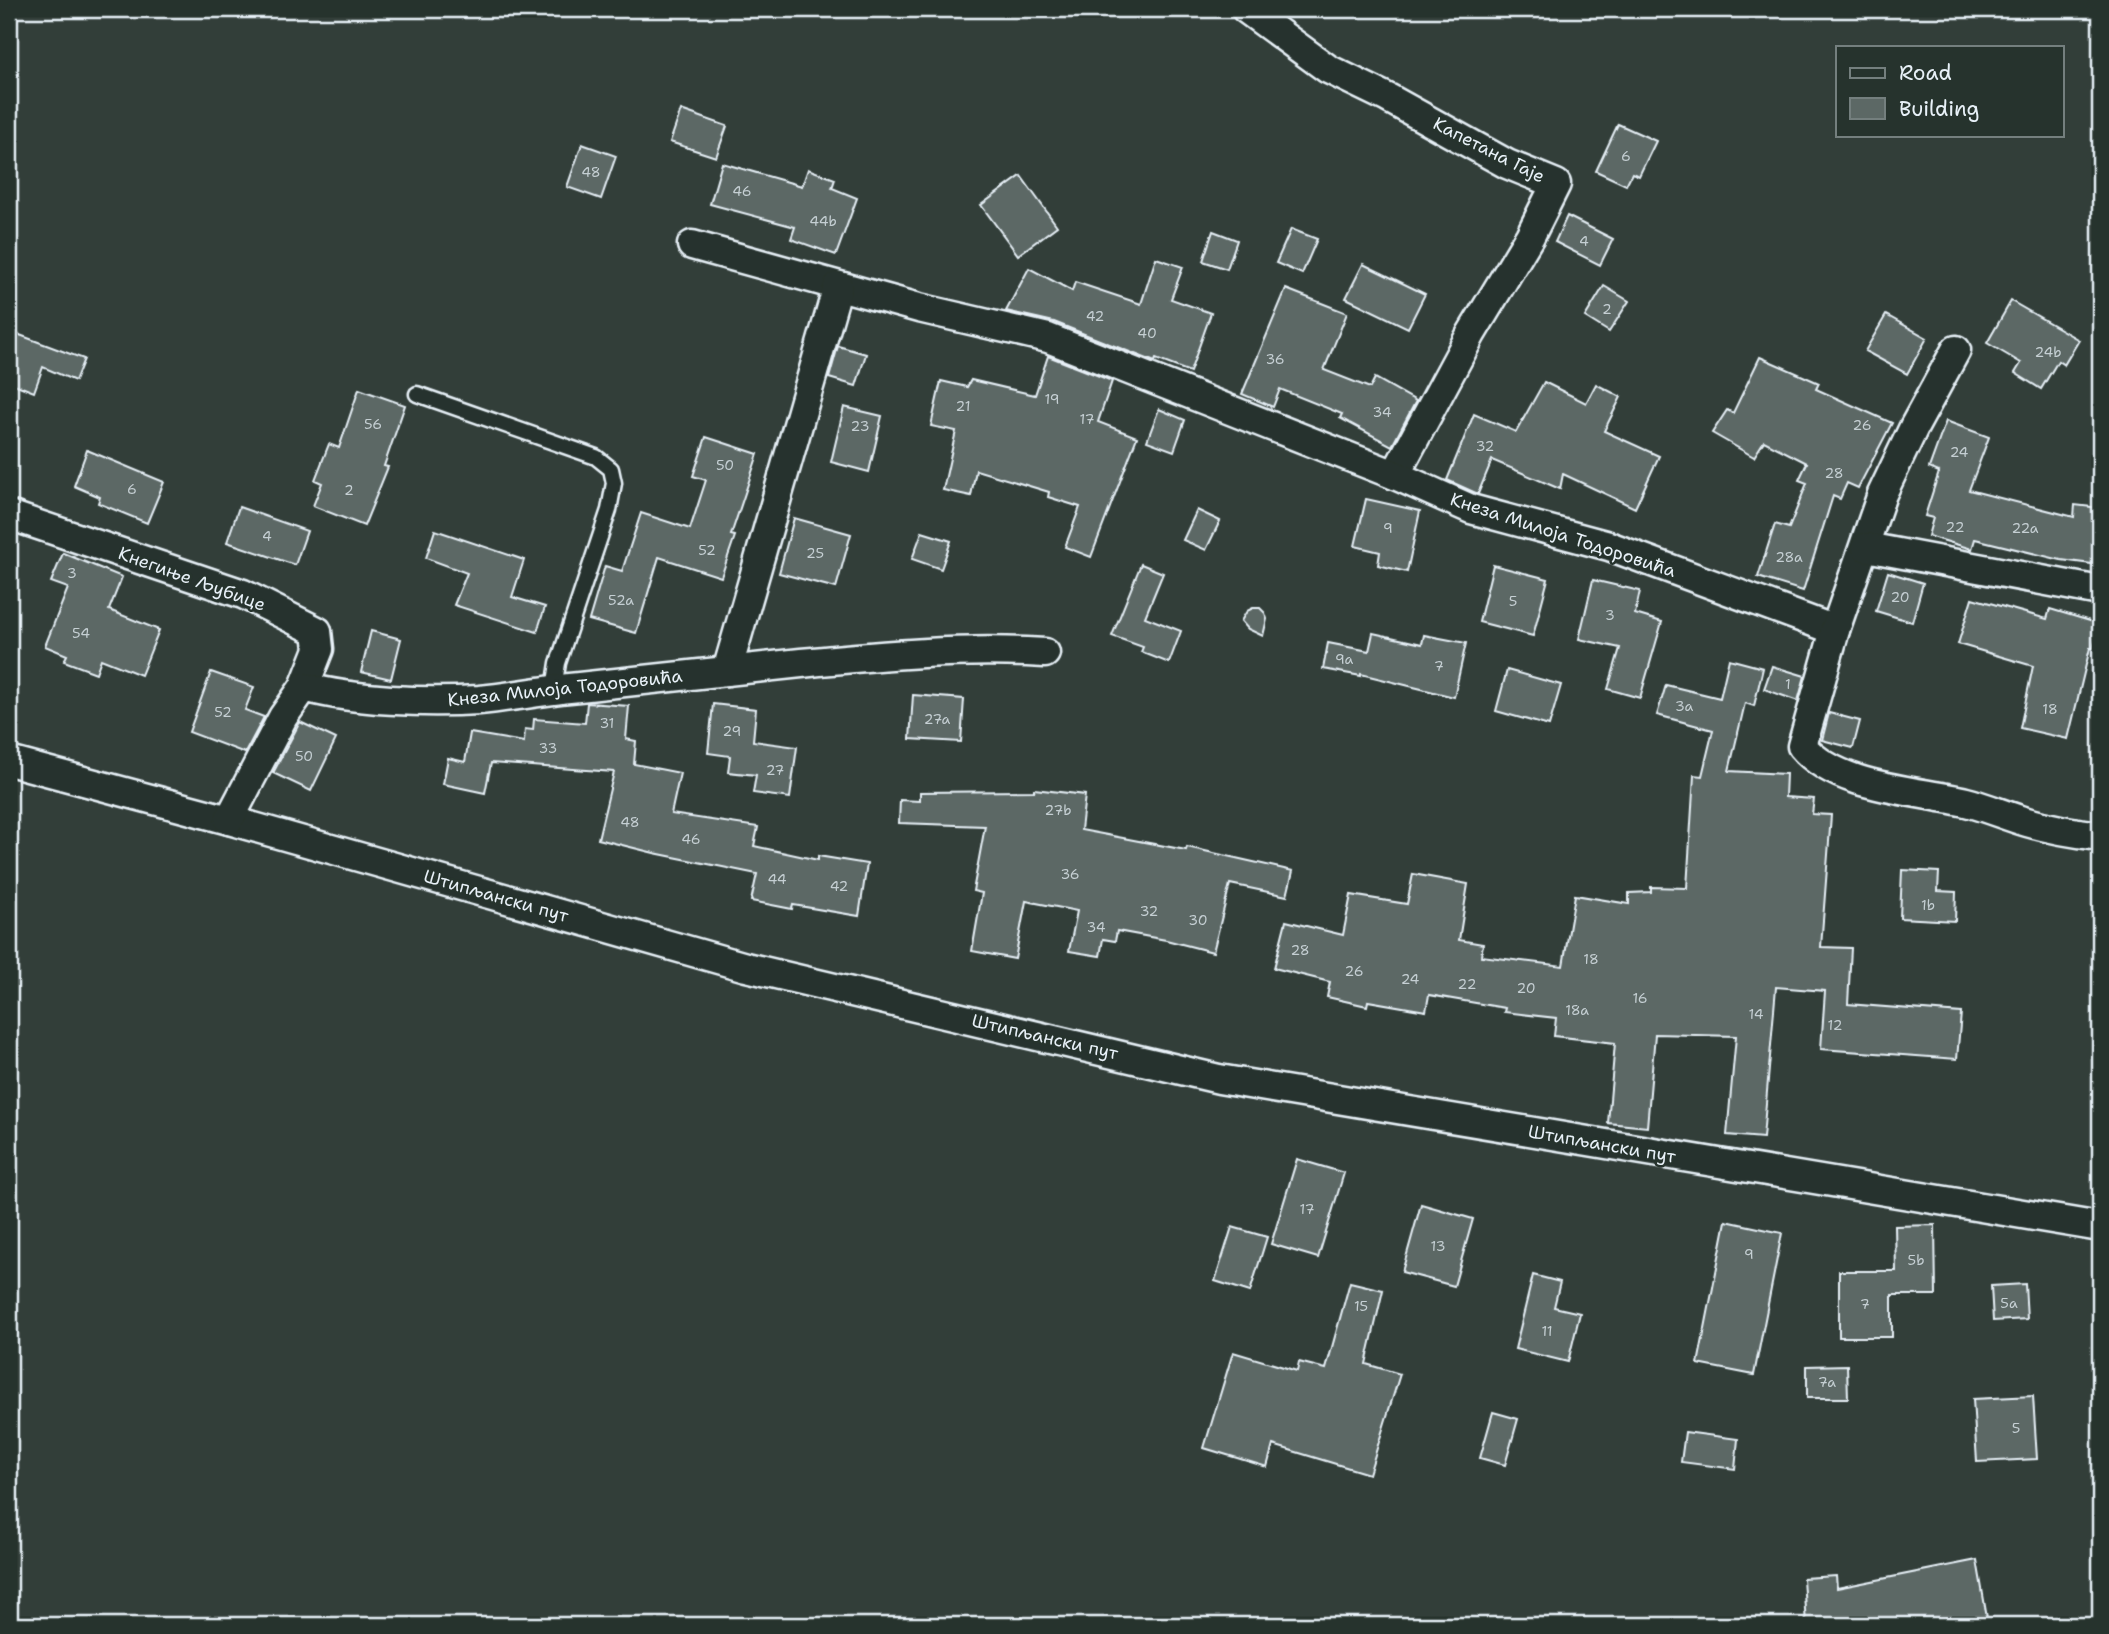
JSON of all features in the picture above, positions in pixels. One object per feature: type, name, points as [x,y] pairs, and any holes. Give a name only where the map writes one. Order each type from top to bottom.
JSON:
[{"type":"street","name":"Капетана Гаје","points":[[1246,9],[1328,69],[1388,98],[1507,164],[1556,184],[1530,236],[1471,334],[1395,475]]},
{"type":"street","name":"Кнеза Милоја Тодоровића","points":[[692,245],[919,309],[1048,338],[1395,475],[1471,509],[1609,546],[1835,630]]},
{"type":"street","points":[[727,671],[838,286]]},
{"type":"street","points":[[1956,351],[1896,462],[1882,494],[1866,547],[1835,630],[1802,746],[1824,767],[1840,774],[1968,803],[2072,833],[2100,836]]},
{"type":"street","name":"Кнегиње Љубице","points":[[9,515],[243,594],[317,631],[319,649],[304,687]]},
{"type":"street","points":[[1866,547],[2100,591]]},
{"type":"street","name":"Кнеза Милоја Тодоровића","points":[[304,687],[323,692],[437,701],[480,699],[554,689],[903,654],[1014,651],[1045,653]]},
{"type":"street","points":[[229,820],[284,717],[304,687]]},
{"type":"street","name":"Штипљански пут","points":[[9,761],[229,820],[746,967],[1219,1079],[2100,1227]]},
{"type":"lane","points":[[417,394],[596,457],[611,469],[614,483],[609,510],[558,663],[554,689]]},
{"type":"building","points":[[681,110],[727,126],[716,157],[670,142]]},
{"type":"building","points":[[1618,124],[1656,141],[1639,176],[1632,173],[1626,185],[1596,171]]},
{"type":"building","points":[[582,144],[616,156],[601,199],[567,187]]},
{"type":"building","points":[[722,163],[802,186],[808,169],[835,179],[832,188],[857,198],[836,255],[791,239],[795,227],[710,204]]},
{"type":"building","points":[[1021,176],[1057,226],[1018,255],[981,205]]},
{"type":"building","points":[[1567,216],[1613,239],[1600,265],[1555,242]]},
{"type":"building","points":[[1291,229],[1317,239],[1302,274],[1276,263]]},
{"type":"building","points":[[1213,231],[1237,240],[1227,269],[1203,261]]},
{"type":"building","points":[[1156,258],[1183,267],[1171,299],[1211,313],[1190,372],[1156,359],[1155,362],[1054,322],[1006,311],[1029,268],[1072,291],[1075,282],[1141,304]]},
{"type":"building","points":[[1363,264],[1425,294],[1408,328],[1346,298]]},
{"type":"building","points":[[1604,286],[1629,301],[1609,332],[1585,317]]},
{"type":"building","points":[[1286,289],[1347,313],[1324,370],[1370,388],[1375,378],[1416,401],[1392,446],[1340,418],[1342,414],[1280,389],[1273,407],[1242,394]]},
{"type":"building","points":[[2011,301],[2079,340],[2064,365],[2058,361],[2041,389],[2015,373],[2021,363],[1987,343]]},
{"type":"building","points":[[1886,315],[1927,338],[1907,374],[1865,351]]},
{"type":"building","points":[[9,331],[84,359],[75,381],[43,367],[34,392],[9,382]]},
{"type":"building","points":[[838,346],[866,354],[856,386],[829,378]]},
{"type":"building","points":[[1048,356],[1112,381],[1098,422],[1137,437],[1091,557],[1065,547],[1080,507],[1048,497],[1049,492],[976,470],[971,496],[943,490],[956,431],[931,426],[941,381],[967,387],[971,380],[1035,395]]},
{"type":"building","points":[[1760,357],[1819,383],[1816,389],[1892,423],[1858,488],[1847,483],[1840,499],[1833,496],[1803,591],[1758,577],[1775,524],[1789,528],[1807,483],[1799,480],[1807,463],[1764,441],[1754,457],[1712,433],[1727,410],[1733,413]]},
{"type":"building","points":[[1544,382],[1586,403],[1596,384],[1621,397],[1604,431],[1659,456],[1635,508],[1563,474],[1560,489],[1492,460],[1478,494],[1447,480],[1474,414],[1516,432]]},
{"type":"building","points":[[359,389],[405,405],[384,466],[388,467],[364,526],[313,506],[322,483],[315,480],[329,444],[339,448]]},
{"type":"building","points":[[844,407],[882,416],[869,472],[831,462]]},
{"type":"building","points":[[1159,409],[1185,420],[1174,451],[1147,441]]},
{"type":"building","points":[[1946,421],[1989,437],[1969,490],[2074,517],[2075,505],[2100,508],[2100,565],[2061,560],[1975,539],[1972,549],[1928,536],[1933,518],[1925,516],[1939,472],[1929,468]]},
{"type":"building","points":[[706,437],[758,454],[731,535],[735,536],[721,577],[659,557],[636,633],[589,620],[605,566],[622,571],[641,513],[690,529],[706,480],[693,476]]},
{"type":"building","points":[[87,450],[164,482],[147,523],[98,503],[100,497],[74,486]]},
{"type":"building","points":[[1366,499],[1420,511],[1407,572],[1378,565],[1380,552],[1355,546]]},
{"type":"building","points":[[239,507],[307,531],[295,565],[227,542]]},
{"type":"building","points":[[1197,510],[1220,521],[1206,550],[1183,540]]},
{"type":"building","points":[[794,518],[851,534],[836,588],[779,573]]},
{"type":"building","points":[[435,530],[524,560],[512,597],[545,607],[537,632],[454,605],[467,573],[426,558]]},
{"type":"building","points":[[922,532],[951,541],[941,569],[912,559]]},
{"type":"building","points":[[63,553],[122,577],[109,610],[159,630],[141,675],[101,659],[96,673],[64,661],[67,655],[45,646],[68,588],[51,582]]},
{"type":"building","points":[[1141,564],[1163,573],[1145,617],[1181,631],[1169,663],[1141,652],[1143,647],[1112,636]]},
{"type":"building","points":[[1493,565],[1548,579],[1533,636],[1479,622]]},
{"type":"building","points":[[1888,572],[1923,583],[1912,622],[1876,611]]},
{"type":"building","points":[[1593,580],[1640,591],[1635,614],[1662,622],[1640,698],[1608,689],[1620,648],[1579,639]]},
{"type":"building","points":[[1972,598],[2047,619],[2050,609],[2100,624],[2093,648],[2090,648],[2068,739],[2020,728],[2033,666],[1958,644]]},
{"type":"building","points":[[1260,608],[1265,613],[1267,619],[1263,636],[1248,629],[1241,621],[1247,611]]},
{"type":"building","points":[[371,631],[401,639],[391,679],[361,672]]},
{"type":"building","points":[[1373,633],[1422,644],[1424,635],[1466,643],[1454,697],[1361,674],[1323,669],[1328,643],[1369,651]]},
{"type":"building","points":[[1729,659],[1763,668],[1754,706],[1745,703],[1729,771],[1786,774],[1785,797],[1814,799],[1812,814],[1831,815],[1821,947],[1851,948],[1848,1004],[1961,1013],[1957,1059],[1821,1049],[1825,991],[1776,987],[1763,1138],[1727,1135],[1736,1036],[1655,1034],[1647,1127],[1608,1123],[1615,1043],[1554,1036],[1556,1018],[1504,1012],[1505,1008],[1429,995],[1426,1011],[1368,1001],[1367,1006],[1327,997],[1330,982],[1274,968],[1286,921],[1343,935],[1351,895],[1407,904],[1413,874],[1468,884],[1459,940],[1483,944],[1481,956],[1563,966],[1575,895],[1629,904],[1629,893],[1651,892],[1651,887],[1687,888],[1694,775],[1702,776],[1713,730],[1657,715],[1666,685],[1720,698]]},
{"type":"building","points":[[1772,666],[1805,676],[1798,701],[1764,689]]},
{"type":"building","points":[[1507,670],[1561,685],[1549,726],[1496,711]]},
{"type":"building","points":[[211,672],[254,687],[245,710],[264,717],[245,753],[189,732]]},
{"type":"building","points":[[913,695],[964,699],[961,742],[910,739]]},
{"type":"building","points":[[587,703],[629,706],[626,739],[636,741],[634,764],[680,773],[671,814],[758,827],[754,846],[818,860],[818,856],[867,864],[859,916],[793,905],[792,909],[751,901],[757,874],[598,839],[614,772],[491,763],[485,793],[443,784],[448,758],[465,762],[470,733],[524,742],[525,729],[533,730],[534,719],[585,723]]},
{"type":"building","points":[[713,704],[756,709],[753,741],[797,747],[790,798],[753,793],[756,775],[728,772],[730,756],[708,753]]},
{"type":"building","points":[[1829,713],[1860,721],[1853,748],[1822,740]]},
{"type":"building","points":[[300,722],[336,739],[311,791],[273,773]]},
{"type":"building","points":[[1034,789],[1085,795],[1081,830],[1186,850],[1187,847],[1293,871],[1287,896],[1230,884],[1213,952],[1117,931],[1115,941],[1103,939],[1100,956],[1069,951],[1077,911],[1026,901],[1015,959],[972,951],[982,893],[973,891],[985,826],[899,823],[900,800],[920,801],[920,792]]},
{"type":"building","points":[[1902,870],[1939,872],[1938,891],[1956,892],[1955,921],[1900,918]]},
{"type":"building","points":[[1297,1159],[1344,1173],[1318,1258],[1271,1244]]},
{"type":"building","points":[[1421,1204],[1473,1219],[1454,1286],[1402,1272]]},
{"type":"building","points":[[1726,1221],[1782,1233],[1754,1375],[1698,1364]]},
{"type":"building","points":[[1935,1225],[1936,1295],[1892,1295],[1892,1337],[1839,1337],[1839,1271],[1896,1271],[1895,1226]]},
{"type":"building","points":[[1232,1227],[1267,1237],[1250,1292],[1215,1281]]},
{"type":"building","points":[[1533,1275],[1560,1282],[1554,1307],[1580,1313],[1568,1362],[1515,1349]]},
{"type":"building","points":[[1350,1282],[1383,1290],[1366,1364],[1400,1374],[1369,1474],[1273,1445],[1267,1467],[1204,1448],[1233,1352],[1297,1371],[1299,1362],[1326,1369]]},
{"type":"building","points":[[2025,1284],[2027,1319],[1993,1321],[1991,1286]]},
{"type":"building","points":[[1847,1365],[1848,1398],[1807,1398],[1807,1366]]},
{"type":"building","points":[[2033,1396],[2037,1459],[1977,1462],[1973,1399]]},
{"type":"building","points":[[1493,1412],[1518,1419],[1505,1465],[1480,1458]]},
{"type":"building","points":[[1685,1432],[1738,1439],[1735,1469],[1681,1462]]},
{"type":"building","points":[[1977,1560],[1987,1618],[1942,1625],[1806,1625],[1803,1578],[1836,1576],[1837,1588]]}]
